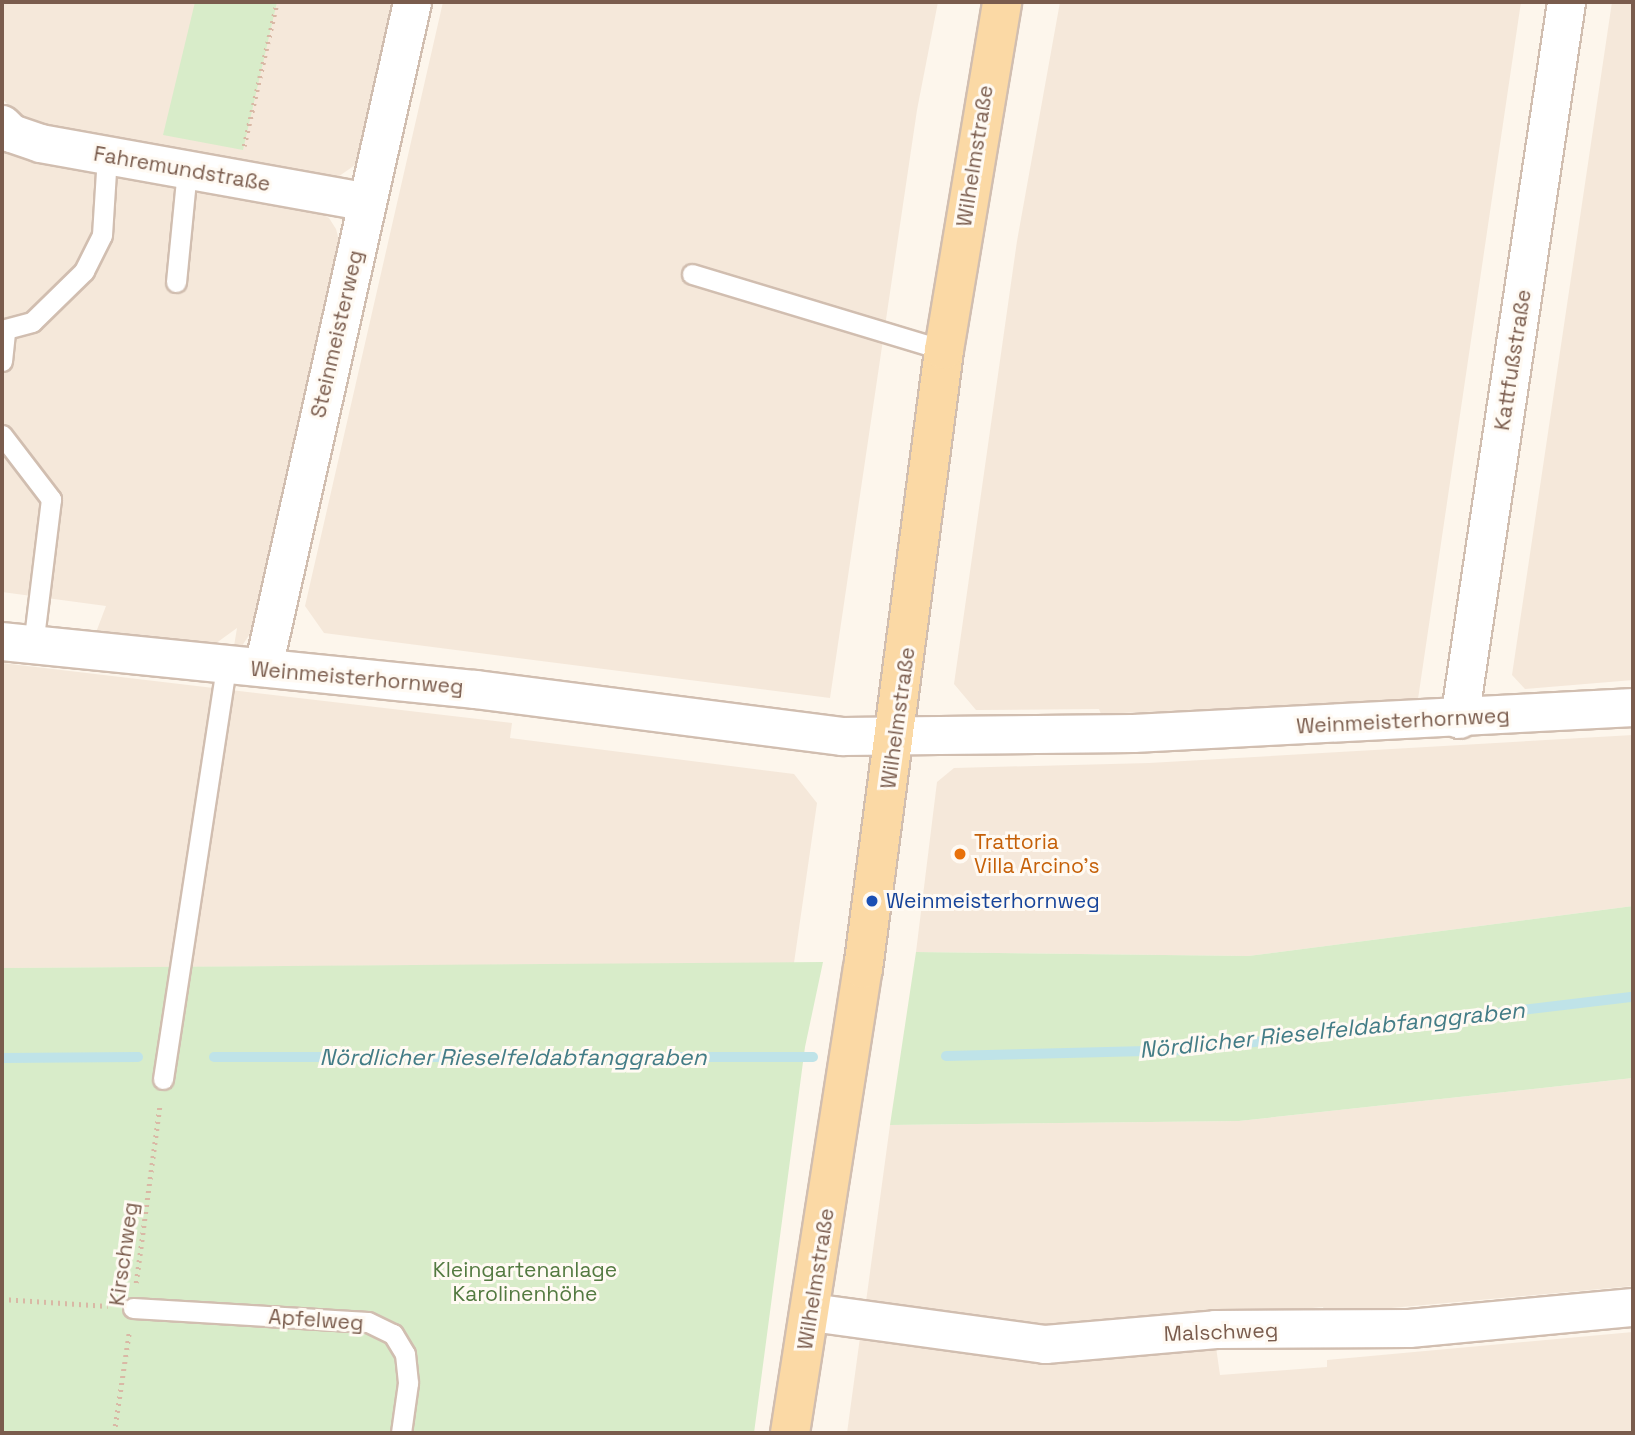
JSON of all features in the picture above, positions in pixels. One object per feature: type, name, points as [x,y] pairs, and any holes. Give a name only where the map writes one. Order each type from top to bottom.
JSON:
[{"type":"main road","name":"Wilhelmstraße","points":[[790,1433],[811,1312],[895,738],[944,350],[1002,2]]},
{"type":"street","name":"Steinmeisterweg","points":[[264,667],[412,2]]},
{"type":"street","name":"Kattfußstraße","points":[[1459,719],[1566,2]]},
{"type":"street","name":"Fahremundstraße","points":[[2,124],[11,133],[40,143],[367,202]]},
{"type":"street","name":"Weinmeisterhornweg","points":[[17,643],[226,666],[264,667],[842,736],[895,738],[1459,719],[1633,707]]},
{"type":"street","name":"Malschweg","points":[[811,1312],[1045,1344],[1215,1329],[1397,1329],[1633,1307]]},
{"type":"lane","points":[[2,361],[3,331],[32,321],[84,271],[102,235],[107,155]]},
{"type":"lane","points":[[176,282],[187,169]]},
{"type":"lane","points":[[692,274],[944,350]]},
{"type":"lane","points":[[2,435],[51,499],[17,643]]},
{"type":"lane","points":[[163,1079],[226,666]]},
{"type":"lane","name":"Apfelweg","points":[[133,1308],[368,1322],[393,1334],[405,1354],[408,1383],[401,1433]]},
{"type":"path","points":[[243,150],[276,2]]},
{"type":"path","name":"Kirschweg","points":[[114,1433],[163,1079]]},
{"type":"path","points":[[2,1299],[133,1308]]},
{"type":"shaded area","points":[[2,2],[396,2],[362,152],[355,165],[335,179],[23,123],[2,98]]},
{"type":"shaded area","points":[[443,2],[938,2],[917,110],[830,698],[324,633],[305,606]]},
{"type":"shaded area","points":[[1060,2],[1521,2],[1418,699],[1101,714],[1099,709],[976,710],[954,684],[1017,241]]},
{"type":"shaded area","points":[[1612,2],[1633,2],[1633,680],[1525,689],[1512,675]]},
{"type":"shaded area","points":[[2,147],[311,208],[329,218],[336,229],[340,244],[253,629],[240,649],[233,652],[237,628],[208,649],[95,635],[106,606],[2,592]]},
{"type":"shaded area","points":[[2,663],[512,723],[510,738],[794,774],[817,803],[794,963],[2,968]]},
{"type":"shaded area","points":[[1633,735],[1633,906],[1248,956],[916,952],[937,782],[954,768],[1149,763]]},
{"type":"shaded area","points":[[1633,1078],[1633,1286],[1325,1314],[1323,1307],[1039,1333],[865,1309],[890,1125],[1239,1121]]},
{"type":"shaded area","points":[[861,1330],[1215,1340],[1220,1375],[1327,1367],[1327,1360],[1633,1332],[1633,1433],[847,1433]]},
{"type":"green space","points":[[195,2],[277,2],[243,150],[163,135]]},
{"type":"green space","points":[[1633,906],[1633,1078],[1239,1121],[890,1125],[916,952],[1248,956]]},
{"type":"green space","name":"Kleingartenanlage Karolinenhöhe","points":[[823,962],[805,1047],[754,1433],[2,1433],[2,968]]},
{"type":"waterway","name":"Nördlicher Rieselfeldabfanggraben","points":[[946,1056],[1187,1050],[1633,997]]},
{"type":"waterway","name":"Nördlicher Rieselfeldabfanggraben","points":[[2,1058],[138,1057]]},
{"type":"waterway","name":"Nördlicher Rieselfeldabfanggraben","points":[[214,1057],[813,1057]]},
{"type":"place","name":"Trattoria Villa Arcino's","points":[[960,854]]},
{"type":"place","name":"Weinmeisterhornweg","points":[[872,901]]}]
